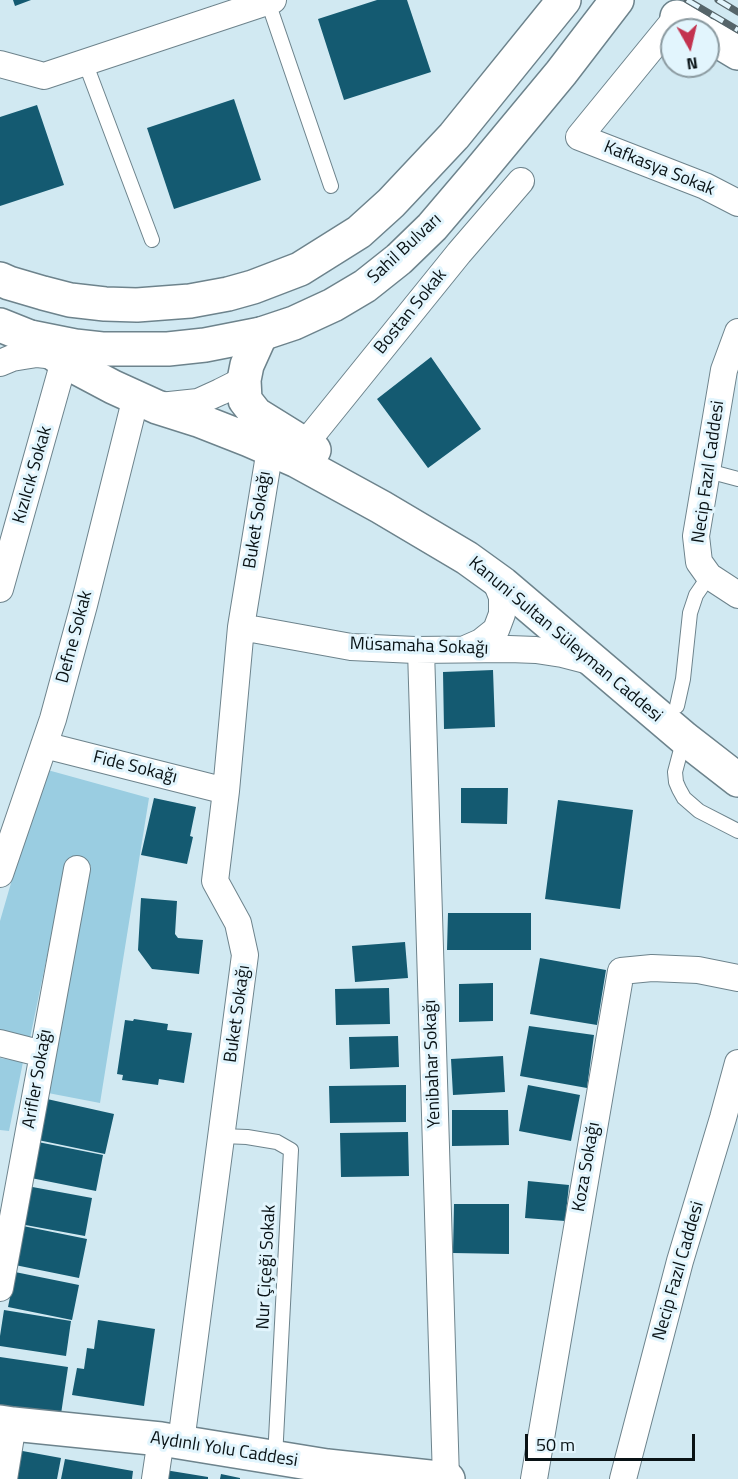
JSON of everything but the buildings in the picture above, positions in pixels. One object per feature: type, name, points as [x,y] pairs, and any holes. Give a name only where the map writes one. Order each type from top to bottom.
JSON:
[{"type":"main road","points":[[0,279],[70,300],[137,305],[190,301],[228,294],[300,269],[359,232],[392,203],[454,136],[564,0]]},
{"type":"main road","name":"Sahil Bulvarı","points":[[0,325],[50,351],[75,346],[102,349],[168,350],[261,334],[294,323],[333,305],[365,286],[399,259],[432,227],[561,73],[617,0]]},
{"type":"main road","points":[[720,42],[738,53]]},
{"type":"main road","points":[[244,380],[247,365],[261,334]]},
{"type":"main road","name":"Kanuni Sultan Süleyman Caddesi","points":[[50,351],[147,402],[198,420],[297,461],[467,558],[494,577],[684,738],[738,780]]},
{"type":"main road","name":"Kanuni Sultan Süleyman Caddesi","points":[[244,380],[245,400],[256,414],[304,445],[473,537],[543,589],[590,628],[738,759]]},
{"type":"main road","name":"Aydınlı Yolu Caddesi","points":[[6,1423],[171,1441],[275,1458],[327,1473],[446,1479]]},
{"type":"street","points":[[6,70],[44,76],[270,1]]},
{"type":"street","name":"Kafkasya Sokak","points":[[660,52],[579,137],[705,186],[738,203]]},
{"type":"street","name":"Bostan Sokak","points":[[304,445],[459,253],[521,181]]},
{"type":"street","name":"Necip Fazıl Caddesi","points":[[709,576],[699,562],[696,536],[724,370],[738,332]]},
{"type":"street","points":[[0,363],[12,358],[50,351]]},
{"type":"street","name":"Kızılcık Sokak","points":[[0,589],[50,351]]},
{"type":"street","points":[[147,402],[198,402],[244,380]]},
{"type":"street","name":"Defne Sokak","points":[[0,874],[53,719],[81,617],[147,402]]},
{"type":"street","name":"Buket Sokağı","points":[[155,1479],[171,1441],[222,1136],[245,955],[238,923],[215,881],[241,627],[270,449]]},
{"type":"street","points":[[709,576],[738,595]]},
{"type":"street","points":[[463,650],[481,642],[496,630],[502,614],[502,597],[494,577]]},
{"type":"street","name":"Müsamaha Sokağı","points":[[241,627],[351,647],[421,650],[536,650],[596,663]]},
{"type":"street","name":"Yenibahar Sokağı","points":[[421,650],[446,1479]]},
{"type":"street","name":"Fide Sokağı","points":[[44,745],[226,791]]},
{"type":"street","name":"Arifler Sokağı","points":[[0,1288],[77,869]]},
{"type":"street","name":"Koza Sokağı","points":[[534,1479],[621,972],[652,968],[699,970],[738,978]]},
{"type":"street","points":[[0,1043],[43,1054]]},
{"type":"street","name":"Necip Fazıl Caddesi","points":[[623,1479],[680,1262],[733,1103],[738,1063]]},
{"type":"street","points":[[4,1479],[6,1423]]},
{"type":"lane","points":[[270,1],[331,186]]},
{"type":"lane","points":[[85,62],[152,240]]},
{"type":"lane","points":[[708,471],[738,479]]},
{"type":"lane","points":[[677,706],[683,679],[690,613],[696,595],[709,576]]},
{"type":"lane","points":[[684,738],[675,772],[684,798],[699,811],[738,831]]},
{"type":"lane","name":"Nur Çiçeği Sokak","points":[[222,1136],[277,1142],[291,1150],[275,1458]]},
{"type":"shaded area","points":[[44,769],[149,798],[100,1103],[48,1093],[91,866],[67,860],[30,1038],[0,1030],[0,921]]},
{"type":"shaded area","points":[[0,1058],[23,1062],[9,1131],[0,1130]]},
{"type":"railway","points":[[687,0],[738,30]]},
{"type":"railway","points":[[718,0],[738,12]]}]
